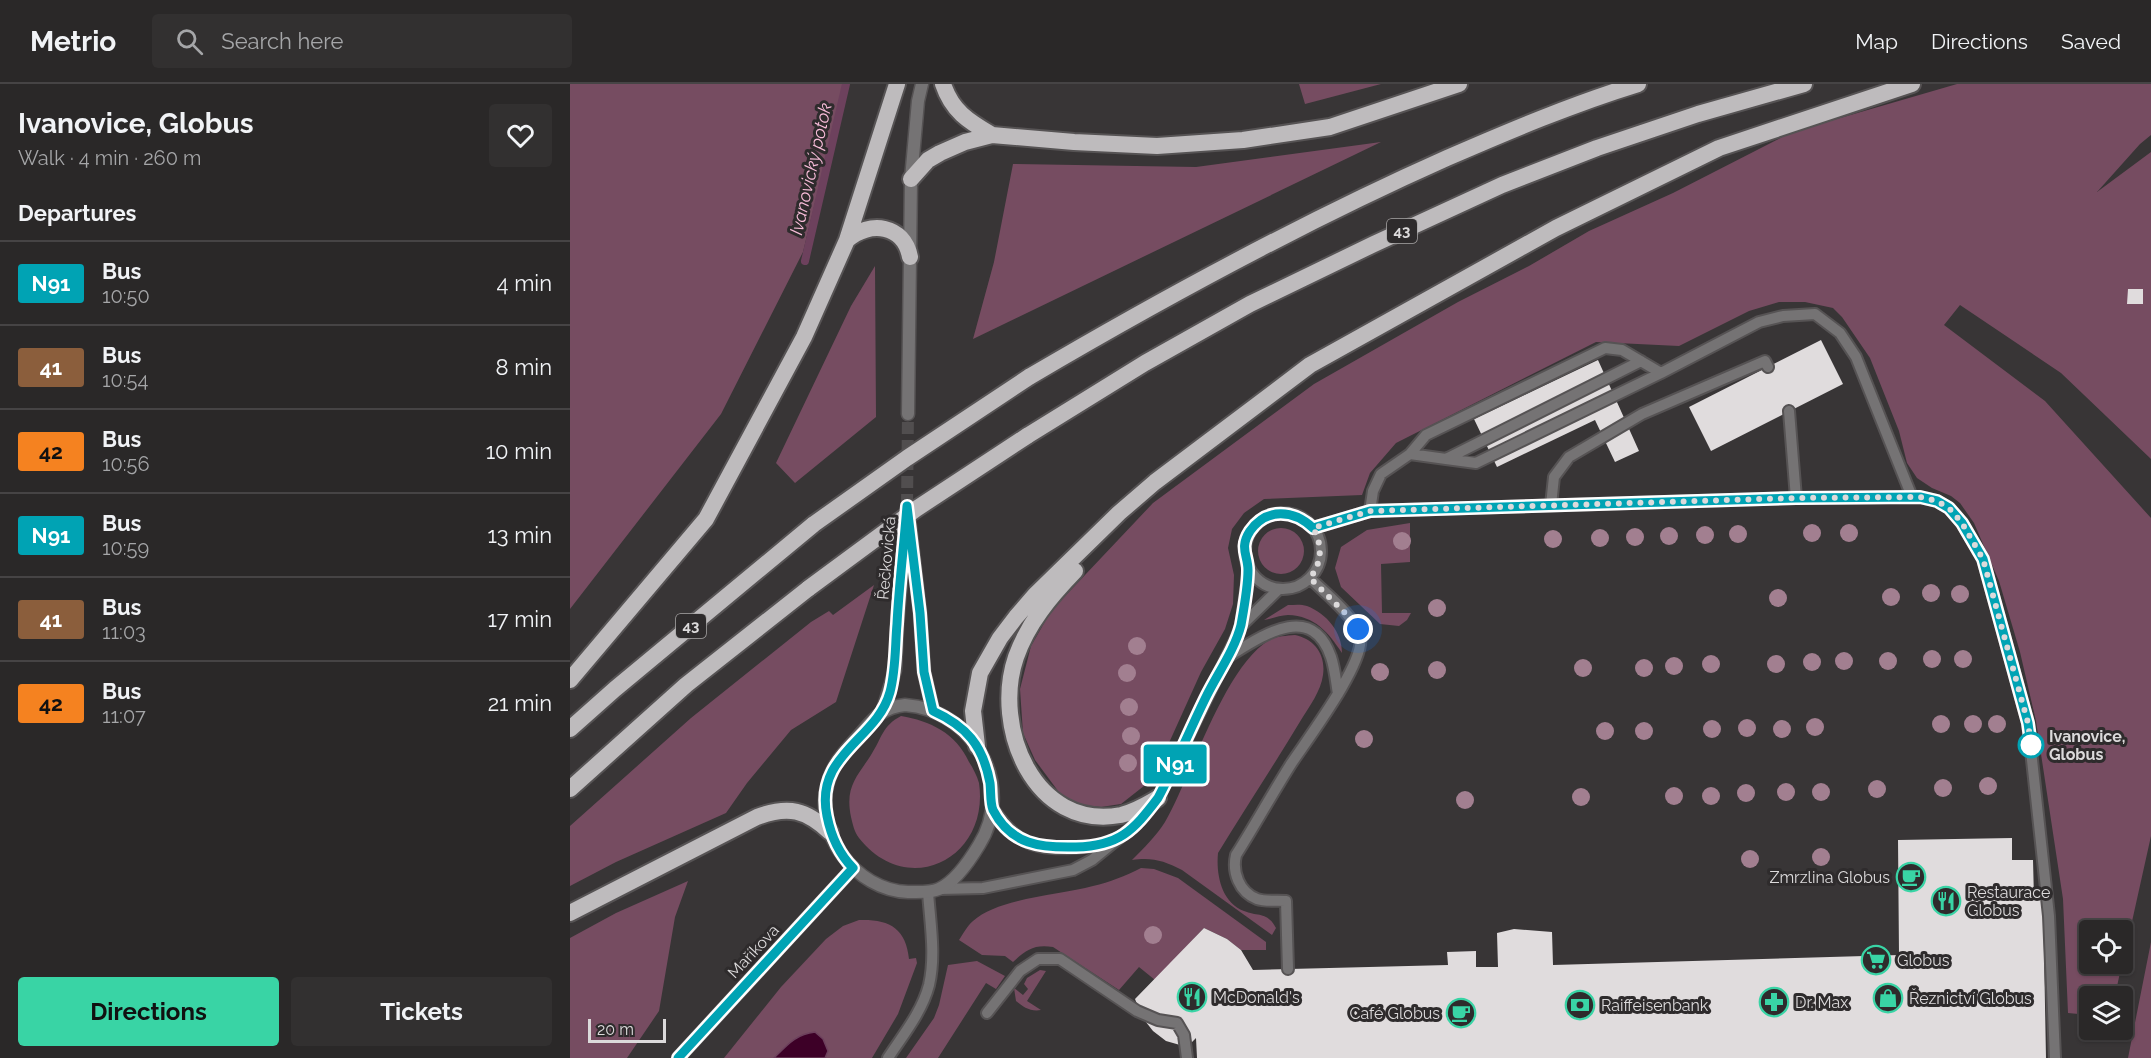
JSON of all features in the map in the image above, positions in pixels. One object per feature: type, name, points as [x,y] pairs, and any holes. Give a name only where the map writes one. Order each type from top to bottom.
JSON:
[{"type":"highway","points":[[570,680],[706,519],[804,337],[847,240],[897,84]]},
{"type":"highway","points":[[943,84],[947,97],[966,120],[992,135]]},
{"type":"highway","points":[[911,179],[928,160],[940,153],[965,141],[992,135],[1158,146],[1243,140],[1330,127],[1459,84]]},
{"type":"highway","name":"43","points":[[570,729],[814,524],[907,458],[1029,377],[1248,254],[1381,187],[1512,129],[1638,84]]},
{"type":"highway","name":"43","points":[[570,789],[686,685],[809,588],[916,509],[1027,436],[1145,363],[1251,304],[1480,195],[1597,148],[1698,114],[1804,84]]},
{"type":"highway","points":[[977,746],[973,711],[978,679],[985,660],[1005,631],[1035,595],[1119,513],[1155,482],[1310,366],[1556,228],[1719,148],[1912,84]]},
{"type":"highway","points":[[847,240],[864,229],[885,229],[902,239],[908,248],[910,257]]},
{"type":"highway","points":[[1119,513],[1105,539],[1047,600],[1029,630],[1016,659],[1012,679],[1010,701],[1012,724],[1017,745],[1032,778],[1041,790],[1062,807],[1082,814],[1111,816],[1134,812],[1158,798]]},
{"type":"highway","points":[[570,913],[749,821],[773,811],[802,812],[818,821],[830,832]]},
{"type":"street","points":[[908,414],[911,179],[918,101],[922,84]]},
{"type":"street","name":"Řečkovická","points":[[883,710],[895,670],[907,506],[920,613],[924,672],[933,711]]},
{"type":"street","points":[[905,705],[933,711],[960,726],[977,746],[989,776],[992,808],[987,831],[974,854],[952,879],[934,890],[900,891],[888,889],[865,878],[853,868],[838,849],[830,832],[825,792],[832,769],[841,756],[883,710],[905,705]]},
{"type":"street","name":"Maříkova","points":[[678,1058],[853,868]]},
{"type":"lane","points":[[1410,454],[1476,463],[1661,373],[1759,322],[1783,316],[1815,314],[1840,333],[1856,357],[1912,497]]},
{"type":"lane","points":[[1370,511],[1372,491],[1381,474],[1410,454],[1426,435],[1605,348],[1622,350],[1661,373]]},
{"type":"lane","points":[[1446,459],[1641,361]]},
{"type":"lane","points":[[1551,505],[1554,477],[1569,457],[1642,414],[1677,398],[1765,361],[1768,367]]},
{"type":"lane","points":[[1789,411],[1796,498]]},
{"type":"lane","points":[[1313,528],[1370,511],[1551,505],[1912,497],[1937,501],[1949,508],[1962,523],[1983,559],[2028,723],[2049,916],[2055,1058]]},
{"type":"lane","points":[[1280,513],[1292,514],[1304,519],[1313,528],[1320,548],[1316,569],[1310,578],[1301,585],[1279,590],[1256,579],[1245,557],[1245,544],[1249,532],[1257,523],[1268,516],[1280,513]]},
{"type":"lane","points":[[888,1058],[911,1025],[928,987],[934,890],[982,888],[1067,872],[1092,860],[1140,820],[1158,798],[1240,626],[1249,569]]},
{"type":"lane","points":[[1288,969],[1286,901],[1262,900],[1250,895],[1239,884],[1234,863],[1236,855],[1290,766],[1338,694],[1354,664],[1361,640],[1358,629],[1310,578]]},
{"type":"lane","points":[[1240,626],[1279,590]]},
{"type":"lane","points":[[1226,658],[1275,629],[1294,627],[1307,629],[1319,637],[1327,649],[1332,660],[1338,694]]},
{"type":"lane","points":[[992,808],[1007,828],[1026,842],[1038,846],[1084,847],[1115,841]]},
{"type":"lane","points":[[987,1013],[1020,971],[1038,959],[1060,959],[1137,1011],[1158,1020],[1177,1023],[1184,1035],[1187,1058]]},
{"type":"shaded area","points":[[570,84],[844,84],[803,252],[721,414],[570,609]]},
{"type":"shaded area","points":[[1299,84],[1381,84],[1305,104]]},
{"type":"shaded area","points":[[1957,84],[2151,84],[2151,135],[2097,192],[2151,152],[2151,459],[2061,373],[1960,305],[1944,325],[2045,401],[2151,518],[2151,836],[2132,920],[2079,920],[2079,974],[2120,974],[2117,986],[2079,986],[2079,1014],[2068,1013],[2063,899],[2036,721],[2020,652],[1999,581],[1974,523],[1960,503],[1917,478],[1907,463],[1899,431],[1870,358],[1842,317],[1833,308],[1805,302],[1779,302],[1749,311],[1679,346],[1596,342],[1396,443],[1370,473],[1362,495],[1264,499],[1244,513],[1232,529],[1228,548],[1234,575],[1233,604],[1225,629],[1201,672],[1149,782],[1121,804],[1101,807],[1083,805],[1061,795],[1035,760],[1023,733],[1020,689],[1031,646],[1051,611],[1153,503],[1314,384],[1589,231],[1673,193],[1792,132]]},
{"type":"shaded area","points":[[1381,142],[973,339],[994,262],[1013,164],[1196,167]]},
{"type":"shaded area","points":[[875,266],[876,417],[795,483],[776,463],[851,306]]},
{"type":"shaded area","points":[[1410,523],[1410,562],[1381,564],[1382,613],[1411,613],[1407,620],[1399,626],[1380,624],[1341,587],[1335,568],[1341,547],[1367,530]]},
{"type":"shaded area","points":[[1281,528],[1297,535],[1304,551],[1297,567],[1281,574],[1265,567],[1258,551],[1265,535]]},
{"type":"shaded area","points":[[874,585],[836,702],[791,730],[747,783],[726,813],[616,862],[570,886],[570,826],[691,718],[811,622],[829,611],[833,615]]},
{"type":"shaded area","points":[[1288,605],[1307,606],[1327,619],[1336,631],[1342,653],[1320,626],[1306,618],[1288,615],[1264,620]]},
{"type":"shaded area","points":[[1295,635],[1313,644],[1323,660],[1320,687],[1218,853],[1219,878],[1225,894],[1236,907],[1269,919],[1276,928],[1272,935],[1182,870],[1158,860],[1132,860],[1165,822],[1210,724],[1237,674],[1252,654],[1269,640]]},
{"type":"shaded area","points":[[901,716],[932,725],[949,736],[964,752],[979,783],[979,809],[972,832],[959,850],[942,862],[921,868],[900,866],[879,857],[859,838],[851,817],[849,798],[853,783],[886,728]]},
{"type":"shaded area","points":[[1141,868],[1154,869],[1178,878],[1266,942],[1266,950],[1241,950],[1227,939],[1204,928],[1155,980],[1139,967],[1119,990],[1053,947],[1041,946],[1031,949],[1013,962],[1005,956],[982,955],[959,940],[973,921],[998,907],[1099,884]]},
{"type":"shaded area","points":[[688,881],[675,917],[659,1011],[627,1058],[570,1058],[570,938],[616,913]]},
{"type":"shaded area","points":[[859,920],[879,921],[894,928],[904,940],[909,959],[916,958],[917,963],[898,1014],[872,1058],[724,1058],[781,987],[826,939],[843,926]]},
{"type":"shaded area","points":[[2151,942],[2151,1058],[2128,1058]]},
{"type":"shaded area","points":[[977,961],[1005,976],[996,989],[986,983],[938,1058],[906,1058],[934,1018],[948,965]]},
{"type":"shaded area","points":[[1040,970],[1046,971],[1027,1001],[1041,1010],[1034,1010],[1016,1001],[1014,988],[1023,995],[1028,989],[1024,984],[1027,978]]},
{"type":"shaded area","points":[[815,1032],[823,1039],[828,1051],[825,1058],[774,1058],[797,1038]]},
{"type":"building","points":[[2128,289],[2143,289],[2143,304],[2127,304]]},
{"type":"building","points":[[1821,340],[1843,384],[1711,451],[1689,407]]},
{"type":"building","points":[[1598,360],[1639,451],[1615,462],[1595,420],[1497,467],[1474,419]]},
{"type":"building","name":"Globus","points":[[2012,838],[2012,860],[2033,860],[2034,899],[2043,899],[2046,1058],[1197,1058],[1196,1038],[1187,1047],[1166,1041],[1153,1031],[1142,1017],[1135,999],[1204,928],[1227,939],[1241,950],[1253,970],[1448,965],[1447,952],[1476,951],[1476,967],[1498,967],[1497,933],[1514,929],[1552,932],[1553,965],[1899,955],[1898,840]]},
{"type":"waterway","name":"Ivanovický potok","points":[[805,261],[846,84]]},
{"type":"tunnel","points":[[907,506],[908,414]]},
{"type":"bus line","name":"N91","points":[[678,1058],[853,868],[845,860],[830,832],[825,792],[832,769],[883,710],[890,694],[895,670],[907,506],[920,613],[924,672],[933,711],[949,718],[970,735],[985,763],[989,776],[992,808],[1007,828],[1026,842],[1038,846],[1084,847],[1115,841],[1135,825],[1158,798],[1236,638],[1249,569],[1245,557],[1245,544],[1249,532],[1268,516],[1280,513],[1292,514],[1304,519],[1313,528],[1370,511],[1796,498],[1920,497],[1937,501],[1949,508],[1962,523],[1983,559],[2028,723],[2031,745]]},
{"type":"place","name":"Ivanovice, Globus","points":[[2031,745]]},
{"type":"place","name":"Zmrzlina Globus","points":[[1911,877]]},
{"type":"place","name":"Restaurace Globus","points":[[1946,901]]},
{"type":"place","name":"Globus","points":[[1876,960]]},
{"type":"place","name":"McDonald's","points":[[1192,997]]},
{"type":"place","name":"Řeznictví Globus","points":[[1888,998]]},
{"type":"place","name":"Dr. Max","points":[[1774,1002]]},
{"type":"place","name":"Raiffeisenbank","points":[[1580,1005]]},
{"type":"place","name":"Café Globus","points":[[1461,1013]]},
{"type":"route","points":[[1358,629],[1310,578],[1320,559],[1318,537],[1313,528],[1370,511],[1796,498],[1920,497],[1937,501],[1949,508],[1962,523],[1983,559],[2028,723],[2031,745]]}]
